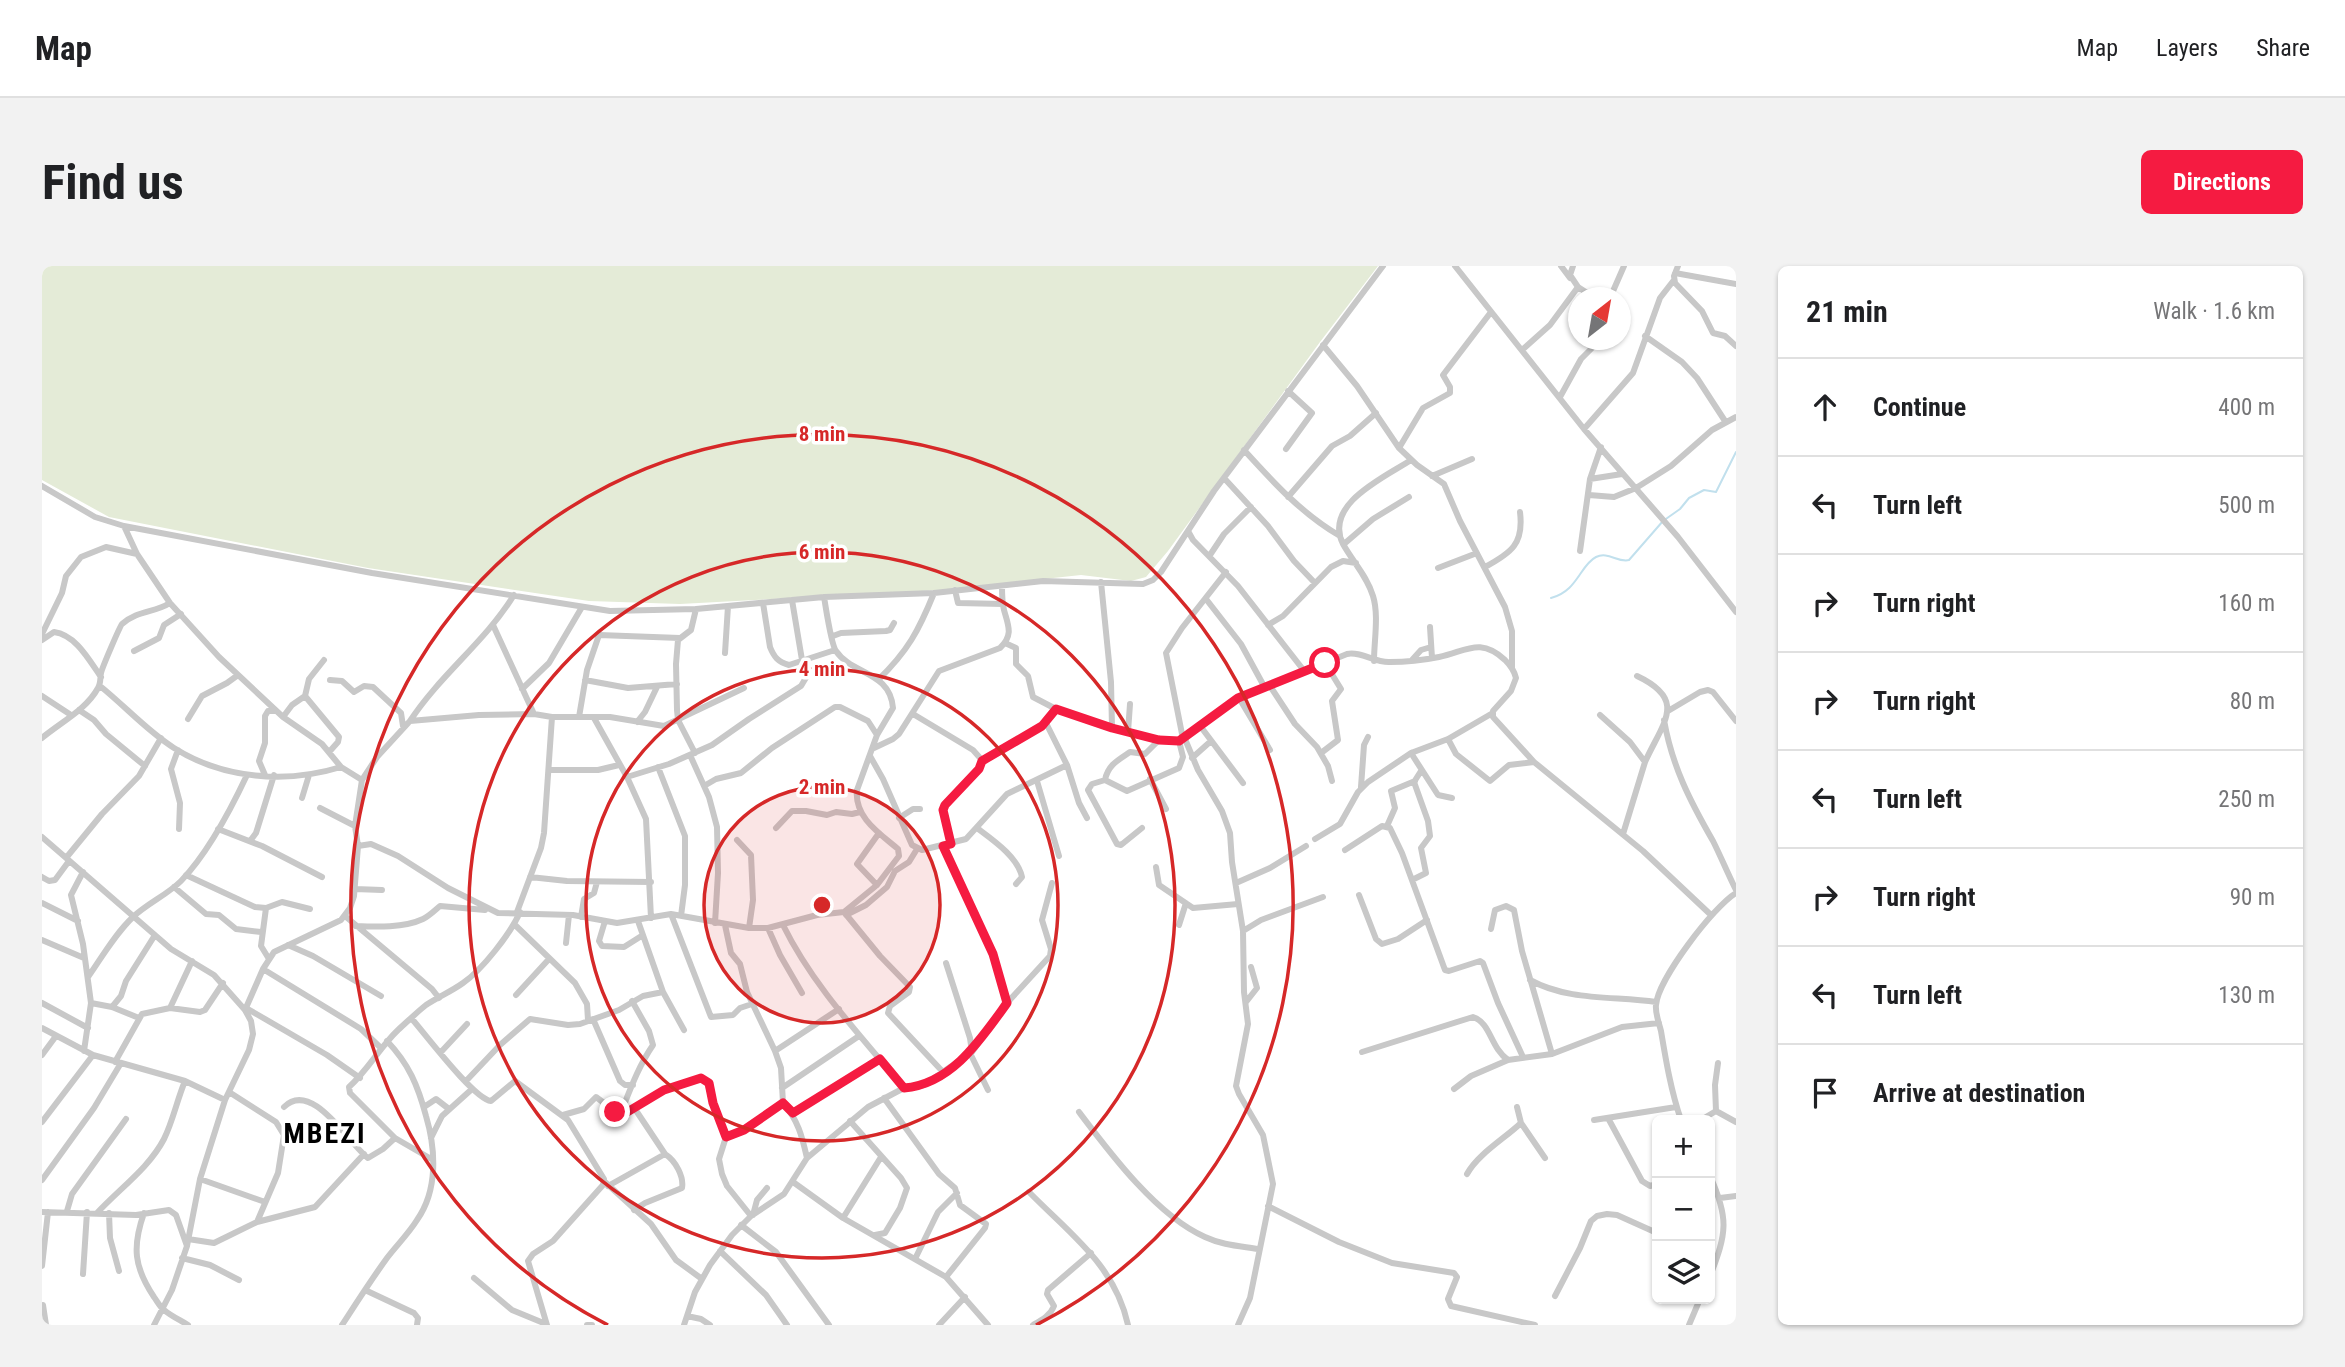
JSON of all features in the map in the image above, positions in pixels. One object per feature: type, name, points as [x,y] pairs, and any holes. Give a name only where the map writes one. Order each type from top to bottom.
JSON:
[{"type":"street","points":[[42,486],[95,517],[124,526],[372,573],[610,611],[696,609],[824,597],[934,593],[1043,581],[1143,584],[1153,580],[1161,572],[1244,450],[1383,266]]},
{"type":"street","points":[[1455,266],[1584,429],[1636,488],[1736,612]]},
{"type":"street","points":[[1561,266],[1577,287]]},
{"type":"street","points":[[1570,278],[1573,266]]},
{"type":"street","points":[[1615,287],[1624,266]]},
{"type":"street","points":[[1676,273],[1736,284]]},
{"type":"street","points":[[1584,429],[1633,373],[1660,298],[1676,273]]},
{"type":"street","points":[[1676,273],[1702,311],[1713,333],[1723,335],[1736,346]]},
{"type":"street","points":[[1522,351],[1550,325],[1568,300]]},
{"type":"street","points":[[1399,448],[1423,408],[1450,393],[1450,387],[1443,375],[1491,312]]},
{"type":"street","points":[[1645,336],[1682,362],[1697,378],[1725,421]]},
{"type":"street","points":[[1315,839],[1340,824],[1362,787],[1411,753],[1448,739],[1492,714],[1516,678],[1512,668],[1513,640],[1509,620],[1444,484],[1399,448],[1376,413],[1323,345]]},
{"type":"street","points":[[1643,350],[1661,348]]},
{"type":"street","points":[[1560,397],[1581,359],[1590,350]]},
{"type":"street","points":[[1286,449],[1312,413],[1288,391]]},
{"type":"street","points":[[1288,497],[1332,446],[1350,436],[1376,413]]},
{"type":"street","points":[[1589,495],[1615,497],[1636,488],[1671,466],[1725,421],[1736,417]]},
{"type":"street","points":[[1580,551],[1590,479],[1601,447]]},
{"type":"street","points":[[1244,450],[1288,497],[1324,527],[1340,536]]},
{"type":"street","points":[[1432,476],[1472,459]]},
{"type":"street","points":[[1374,661],[1375,602],[1367,582],[1340,536],[1340,522],[1353,500],[1369,486],[1411,460]]},
{"type":"street","points":[[1590,479],[1622,474]]},
{"type":"street","points":[[1224,478],[1314,582]]},
{"type":"street","points":[[1344,544],[1373,519],[1409,497]]},
{"type":"street","points":[[1210,555],[1224,534],[1251,507]]},
{"type":"street","points":[[1485,567],[1504,557],[1516,544],[1522,527],[1520,512]]},
{"type":"street","points":[[124,526],[137,554],[170,603],[276,711],[330,751],[341,766],[362,780]]},
{"type":"street","points":[[1188,531],[1190,537],[1226,572],[1305,672]]},
{"type":"street","points":[[42,634],[45,620],[62,593],[66,576],[81,556],[106,547],[137,554]]},
{"type":"street","points":[[1438,568],[1477,553]]},
{"type":"street","points":[[1268,625],[1283,616],[1314,582],[1338,563],[1343,561],[1356,564]]},
{"type":"street","points":[[1142,828],[1121,845],[1117,844],[1087,792],[1093,784],[1105,780],[1127,791],[1179,768],[1183,757],[1182,740],[1166,653],[1170,644],[1226,572]]},
{"type":"street","points":[[1101,582],[1111,682],[1112,728]]},
{"type":"street","points":[[874,748],[893,739],[943,668],[1000,648],[1005,643],[1010,631],[1003,604],[1002,586]]},
{"type":"street","points":[[955,590],[958,603],[1003,604]]},
{"type":"street","points":[[878,680],[916,635],[934,593]]},
{"type":"street","points":[[245,1009],[274,952],[345,916],[353,902],[355,889],[358,846],[355,826],[362,780],[377,757],[432,690],[493,625],[514,595]]},
{"type":"street","points":[[824,597],[835,650],[878,680],[889,695],[893,708],[877,735],[856,798],[860,812],[898,849],[900,856],[877,886],[845,914]]},
{"type":"street","points":[[1206,599],[1241,643],[1295,724],[1321,753],[1332,781]]},
{"type":"street","points":[[627,777],[712,746],[801,686],[807,676],[792,600]]},
{"type":"street","points":[[42,738],[79,710],[100,686],[118,628],[141,612],[158,610],[170,603]]},
{"type":"street","points":[[763,603],[772,654],[781,663],[789,664],[835,650]]},
{"type":"street","points":[[725,653],[728,606]]},
{"type":"street","points":[[522,690],[549,663],[582,607]]},
{"type":"street","points":[[579,717],[585,680],[599,635],[680,638],[691,630],[696,609]]},
{"type":"street","points":[[134,651],[159,638],[164,625],[181,614]]},
{"type":"street","points":[[833,636],[841,633],[886,631],[890,630],[894,623]]},
{"type":"street","points":[[493,625],[534,714]]},
{"type":"street","points":[[1430,627],[1432,658]]},
{"type":"street","points":[[42,640],[54,632],[68,638],[82,650],[101,677]]},
{"type":"street","points":[[680,638],[676,664],[678,720],[714,811],[717,827],[718,884],[715,923]]},
{"type":"street","points":[[1005,643],[1016,648],[1016,664],[1028,676],[1032,697],[1056,709],[1112,728],[1159,740],[1182,740],[1238,698],[1352,653],[1374,661],[1389,662],[1432,658],[1467,648],[1486,647],[1512,668]]},
{"type":"street","points":[[1412,660],[1421,650],[1431,647]]},
{"type":"street","points":[[283,717],[292,705],[304,696],[309,679],[324,660]]},
{"type":"street","points":[[1321,753],[1338,740],[1332,701],[1341,689],[1325,663]]},
{"type":"street","points":[[188,719],[202,696],[238,675]]},
{"type":"street","points":[[1623,834],[1645,762],[1668,711],[1662,690],[1637,676]]},
{"type":"street","points":[[330,680],[342,681],[354,692],[364,686],[373,687],[401,713],[406,724]]},
{"type":"street","points":[[585,680],[628,688],[677,684]]},
{"type":"street","points":[[100,686],[161,738],[205,763],[247,775],[309,775],[341,766]]},
{"type":"street","points":[[637,722],[657,687]]},
{"type":"street","points":[[406,724],[479,715],[534,714],[552,717],[610,717],[664,726],[744,688]]},
{"type":"street","points":[[1668,711],[1700,692],[1709,690],[1736,721]]},
{"type":"street","points":[[42,696],[71,715]]},
{"type":"street","points":[[304,696],[339,737],[330,751]]},
{"type":"street","points":[[1238,698],[1270,750]]},
{"type":"street","points":[[1128,732],[1130,704]]},
{"type":"street","points":[[704,786],[718,778],[741,773],[781,741],[837,706],[868,721],[877,735]]},
{"type":"street","points":[[1007,1003],[993,954],[947,845],[943,810],[979,769],[982,761],[1045,723],[1056,709]]},
{"type":"street","points":[[79,710],[145,766]]},
{"type":"street","points":[[265,775],[259,761],[265,743],[265,716],[268,712],[276,711]]},
{"type":"street","points":[[912,714],[973,751],[982,761]]},
{"type":"street","points":[[1492,714],[1534,762],[1623,834],[1711,915]]},
{"type":"street","points":[[1600,715],[1630,742],[1645,762]]},
{"type":"street","points":[[433,1160],[395,1138],[350,1093],[349,1087],[360,1078],[387,1041],[427,1004],[473,975],[514,924],[544,833],[552,717]]},
{"type":"street","points":[[594,718],[627,777],[646,819],[651,918]]},
{"type":"street","points":[[1664,720],[1679,776],[1736,892],[1711,915],[1672,970],[1656,1002],[1679,1115]]},
{"type":"street","points":[[1045,723],[1067,765],[1079,803],[1087,818]]},
{"type":"street","points":[[1201,727],[1242,783]]},
{"type":"street","points":[[1362,787],[1364,745],[1368,737]]},
{"type":"street","points":[[42,877],[49,881],[55,880],[102,814],[139,776],[161,738]]},
{"type":"street","points":[[1448,739],[1455,754],[1490,781],[1509,765],[1534,762]]},
{"type":"street","points":[[1105,780],[1113,764],[1130,752],[1145,754],[1159,740]]},
{"type":"street","points":[[1182,740],[1226,820],[1242,931],[1248,1024],[1236,1086],[1263,1135],[1273,1184],[1250,1298],[1238,1325]]},
{"type":"street","points":[[1192,758],[1211,741]]},
{"type":"street","points":[[178,750],[171,769],[180,803],[179,829]]},
{"type":"street","points":[[1411,753],[1438,795],[1452,798]]},
{"type":"street","points":[[870,756],[879,769],[912,845],[917,849],[966,839],[1007,794],[1067,765]]},
{"type":"street","points":[[550,770],[598,770],[619,765]]},
{"type":"street","points":[[658,767],[680,817],[685,836],[685,885],[681,916]]},
{"type":"street","points":[[1387,826],[1395,808],[1391,791],[1415,781],[1421,771]]},
{"type":"street","points":[[88,977],[114,939],[134,916],[186,875],[218,829],[247,775]]},
{"type":"street","points":[[250,841],[256,833],[274,775]]},
{"type":"street","points":[[302,798],[309,775]]},
{"type":"street","points":[[1150,779],[1166,809]]},
{"type":"street","points":[[1037,781],[1059,856]]},
{"type":"street","points":[[1412,880],[1426,873],[1421,848],[1430,836],[1415,781]]},
{"type":"street","points":[[320,808],[355,826]]},
{"type":"street","points":[[900,818],[908,811],[920,809]]},
{"type":"street","points":[[776,828],[792,811],[827,815],[836,812],[860,812]]},
{"type":"street","points":[[1345,850],[1382,826],[1387,826]]},
{"type":"street","points":[[1387,826],[1402,853],[1445,970],[1480,961],[1483,963],[1522,1057]]},
{"type":"street","points":[[978,828],[1020,868],[1022,877],[1016,884]]},
{"type":"street","points":[[218,829],[296,861],[322,877]]},
{"type":"street","points":[[877,886],[857,864],[879,833]]},
{"type":"street","points":[[42,837],[171,949],[222,984],[245,1009],[251,1021],[253,1034],[249,1050],[225,1100],[200,1179],[187,1243],[164,1310],[154,1325]]},
{"type":"street","points":[[737,840],[751,855],[753,900],[749,928]]},
{"type":"street","points":[[358,846],[372,844],[398,856],[491,911]]},
{"type":"street","points":[[1236,883],[1270,868],[1306,846]]},
{"type":"street","points":[[356,926],[374,927],[412,922],[423,919],[440,906],[498,913],[569,915],[617,923],[671,914],[725,925],[768,928],[817,915],[845,914],[866,905],[887,887],[895,871],[909,862],[917,849]]},
{"type":"street","points":[[1156,867],[1159,885],[1186,904],[1198,909],[1238,904]]},
{"type":"street","points":[[83,873],[71,895],[78,921],[91,1003],[84,1051]]},
{"type":"street","points":[[186,875],[255,907],[266,908],[282,902],[310,909]]},
{"type":"street","points":[[530,877],[597,882],[651,882]]},
{"type":"street","points":[[581,917],[584,899],[594,893],[597,882]]},
{"type":"street","points":[[684,1325],[702,1279],[720,1251],[752,1215],[784,1194],[807,1158],[850,1121],[884,1098],[904,1088],[924,1085],[971,1052],[1007,1003],[1050,956],[1051,949],[1042,920],[1052,883]]},
{"type":"street","points":[[174,887],[206,914],[219,915],[236,929],[261,932]]},
{"type":"street","points":[[355,889],[382,890]]},
{"type":"street","points":[[1359,895],[1376,939],[1382,944],[1398,939],[1427,920]]},
{"type":"street","points":[[1242,931],[1261,920],[1323,897]]},
{"type":"street","points":[[42,903],[78,921]]},
{"type":"street","points":[[1179,925],[1186,904]]},
{"type":"street","points":[[1491,929],[1494,911],[1511,907],[1514,910],[1530,980],[1552,1054]]},
{"type":"street","points":[[266,908],[261,946],[269,959]]},
{"type":"street","points":[[671,914],[711,1017],[733,1015],[740,1007],[752,1004]]},
{"type":"street","points":[[845,914],[880,956],[910,986],[909,992],[890,1006],[888,1013],[943,1072]]},
{"type":"street","points":[[566,943],[569,915]]},
{"type":"street","points":[[345,916],[432,989],[439,998]]},
{"type":"street","points":[[605,921],[599,941],[602,946],[624,947],[643,935]]},
{"type":"street","points":[[638,921],[663,992],[684,1030]]},
{"type":"street","points":[[514,924],[575,983],[620,1081],[625,1085],[633,1085]]},
{"type":"street","points":[[725,925],[731,953],[740,964],[752,1004],[781,1068],[783,1103],[793,1113],[802,1134],[807,1158]]},
{"type":"street","points":[[783,925],[804,963],[859,1036],[904,1088]]},
{"type":"street","points":[[768,928],[802,993]]},
{"type":"street","points":[[111,1007],[119,999],[126,981],[155,935]]},
{"type":"street","points":[[42,940],[84,958]]},
{"type":"street","points":[[288,945],[304,951],[381,996]]},
{"type":"street","points":[[516,995],[548,958]]},
{"type":"street","points":[[170,1008],[192,961]]},
{"type":"street","points":[[946,963],[970,1038],[971,1052],[988,1090]]},
{"type":"street","points":[[1246,1002],[1257,988],[1251,967]]},
{"type":"street","points":[[263,969],[366,1033],[381,1048]]},
{"type":"street","points":[[1530,980],[1544,988],[1563,993],[1656,1002]]},
{"type":"street","points":[[42,1181],[94,1108],[139,1018],[146,1012],[170,1008],[200,1012],[205,1010],[222,984]]},
{"type":"street","points":[[466,1081],[500,1045],[530,1019],[568,1025],[591,1020],[619,1010],[632,1001],[663,992]]},
{"type":"street","points":[[620,1115],[638,1068],[653,1042],[632,1001]]},
{"type":"street","points":[[42,1003],[88,1028]]},
{"type":"street","points":[[91,1003],[111,1007],[139,1018]]},
{"type":"street","points":[[245,1009],[327,1055],[360,1078]]},
{"type":"street","points":[[775,1051],[839,1009]]},
{"type":"street","points":[[1362,1052],[1473,1017],[1486,1027],[1496,1050],[1508,1060]]},
{"type":"street","points":[[412,1019],[472,1089],[486,1101],[491,1101],[515,1082],[563,1115],[606,1184],[657,1231],[676,1260],[702,1279]]},
{"type":"street","points":[[1454,1089],[1471,1076],[1508,1060],[1552,1054],[1622,1027],[1659,1023]]},
{"type":"street","points":[[441,1052],[467,1024]]},
{"type":"street","points":[[42,1028],[93,1055],[185,1082],[225,1100]]},
{"type":"street","points":[[42,1055],[55,1036]]},
{"type":"street","points":[[782,1088],[859,1036]]},
{"type":"street","points":[[342,1325],[423,1210],[433,1179],[431,1138],[424,1107],[408,1067],[387,1041]]},
{"type":"street","points":[[42,1122],[93,1055]]},
{"type":"street","points":[[793,1113],[880,1059]]},
{"type":"street","points":[[1716,1111],[1718,1063]]},
{"type":"street","points":[[620,1115],[635,1109],[664,1090],[701,1078],[709,1083],[713,1103],[726,1137],[719,1159],[722,1174],[727,1186],[752,1215]]},
{"type":"street","points":[[97,1213],[148,1163],[159,1147],[185,1082]]},
{"type":"street","points":[[431,1138],[439,1121],[449,1109],[472,1089]]},
{"type":"street","points":[[229,1092],[276,1122],[284,1136],[280,1166],[257,1222]]},
{"type":"street","points":[[563,1115],[584,1109],[596,1097],[620,1115]]},
{"type":"street","points":[[884,1098],[939,1174],[957,1193],[960,1205],[983,1220],[986,1226],[946,1277]]},
{"type":"street","points":[[424,1107],[436,1099],[449,1109]]},
{"type":"street","points":[[284,1107],[296,1100],[321,1109],[370,1158],[395,1138]]},
{"type":"street","points":[[726,1137],[744,1130],[783,1103]]},
{"type":"street","points":[[1517,1107],[1521,1123],[1545,1158]]},
{"type":"street","points":[[1594,1120],[1676,1107]]},
{"type":"street","points":[[634,1210],[682,1188],[683,1182],[674,1162],[635,1109]]},
{"type":"street","points":[[1709,1115],[1716,1111]]},
{"type":"street","points":[[1716,1111],[1736,1122]]},
{"type":"street","points":[[1079,1112],[1134,1179],[1181,1222],[1204,1237],[1258,1250]]},
{"type":"street","points":[[1608,1118],[1642,1181],[1652,1185]]},
{"type":"street","points":[[67,1211],[72,1194],[126,1119]]},
{"type":"street","points":[[850,1121],[905,1183],[906,1192],[900,1208],[885,1233],[872,1234]]},
{"type":"street","points":[[1467,1174],[1478,1158],[1521,1123]]},
{"type":"street","points":[[187,1243],[214,1243],[257,1222],[318,1205],[364,1154]]},
{"type":"street","points":[[546,1324],[528,1261],[570,1224],[606,1184],[666,1154]]},
{"type":"street","points":[[843,1218],[881,1157]]},
{"type":"street","points":[[1711,1178],[1720,1198],[1725,1226],[1715,1255]]},
{"type":"street","points":[[200,1179],[265,1202]]},
{"type":"street","points":[[793,1182],[843,1218],[946,1277],[988,1325]]},
{"type":"street","points":[[752,1215],[757,1200],[767,1188]]},
{"type":"street","points":[[1029,1192],[1091,1253],[1110,1276],[1124,1306],[1128,1325]]},
{"type":"street","points":[[915,1259],[938,1212],[957,1193]]},
{"type":"street","points":[[1720,1198],[1736,1196]]},
{"type":"street","points":[[1268,1206],[1339,1242],[1392,1263],[1454,1273],[1457,1277],[1448,1299],[1451,1307],[1535,1325]]},
{"type":"street","points":[[42,1266],[45,1212],[136,1215],[173,1211],[187,1243]]},
{"type":"street","points":[[83,1274],[87,1212]]},
{"type":"street","points":[[109,1213],[110,1238],[119,1272]]},
{"type":"street","points":[[144,1213],[137,1234],[137,1260],[146,1286],[164,1310],[188,1325]]},
{"type":"street","points":[[1555,1296],[1591,1221],[1597,1216],[1617,1215],[1652,1231]]},
{"type":"street","points":[[741,1225],[776,1252],[828,1325]]},
{"type":"street","points":[[720,1251],[766,1295],[787,1325]]},
{"type":"street","points":[[1033,1325],[1050,1314],[1054,1306],[1047,1294],[1048,1290],[1091,1253]]},
{"type":"street","points":[[182,1258],[210,1265],[239,1280]]},
{"type":"street","points":[[474,1278],[512,1310],[546,1324]]},
{"type":"street","points":[[365,1290],[414,1313],[418,1318],[417,1325]]},
{"type":"street","points":[[939,1325],[965,1297]]},
{"type":"street","points":[[1689,1325],[1698,1304]]},
{"type":"street","points":[[43,1306],[46,1325]]},
{"type":"street","points":[[687,1316],[701,1319],[710,1325]]},
{"type":"green space","points":[[42,266],[1378,266],[1146,577],[1131,581],[1081,575],[940,590],[680,604],[589,601],[368,568],[109,517],[42,480]]},
{"type":"waterway","points":[[1551,598],[1567,590],[1596,557],[1605,555],[1629,560],[1663,521],[1680,509],[1689,498],[1704,490],[1716,492],[1736,452]]},
{"type":"district","name":"MBEZI","points":[[325,1133]]},
{"type":"route","points":[[615,1112],[624,1114],[664,1090],[701,1078],[709,1083],[713,1103],[726,1137],[744,1130],[783,1103],[793,1113],[880,1059],[904,1088],[924,1085],[972,1052],[1007,1003],[993,954],[943,846],[951,844],[943,810],[945,805],[979,769],[982,761],[1042,726],[1056,709],[1112,728],[1159,740],[1179,741],[1238,698],[1325,663]]}]
